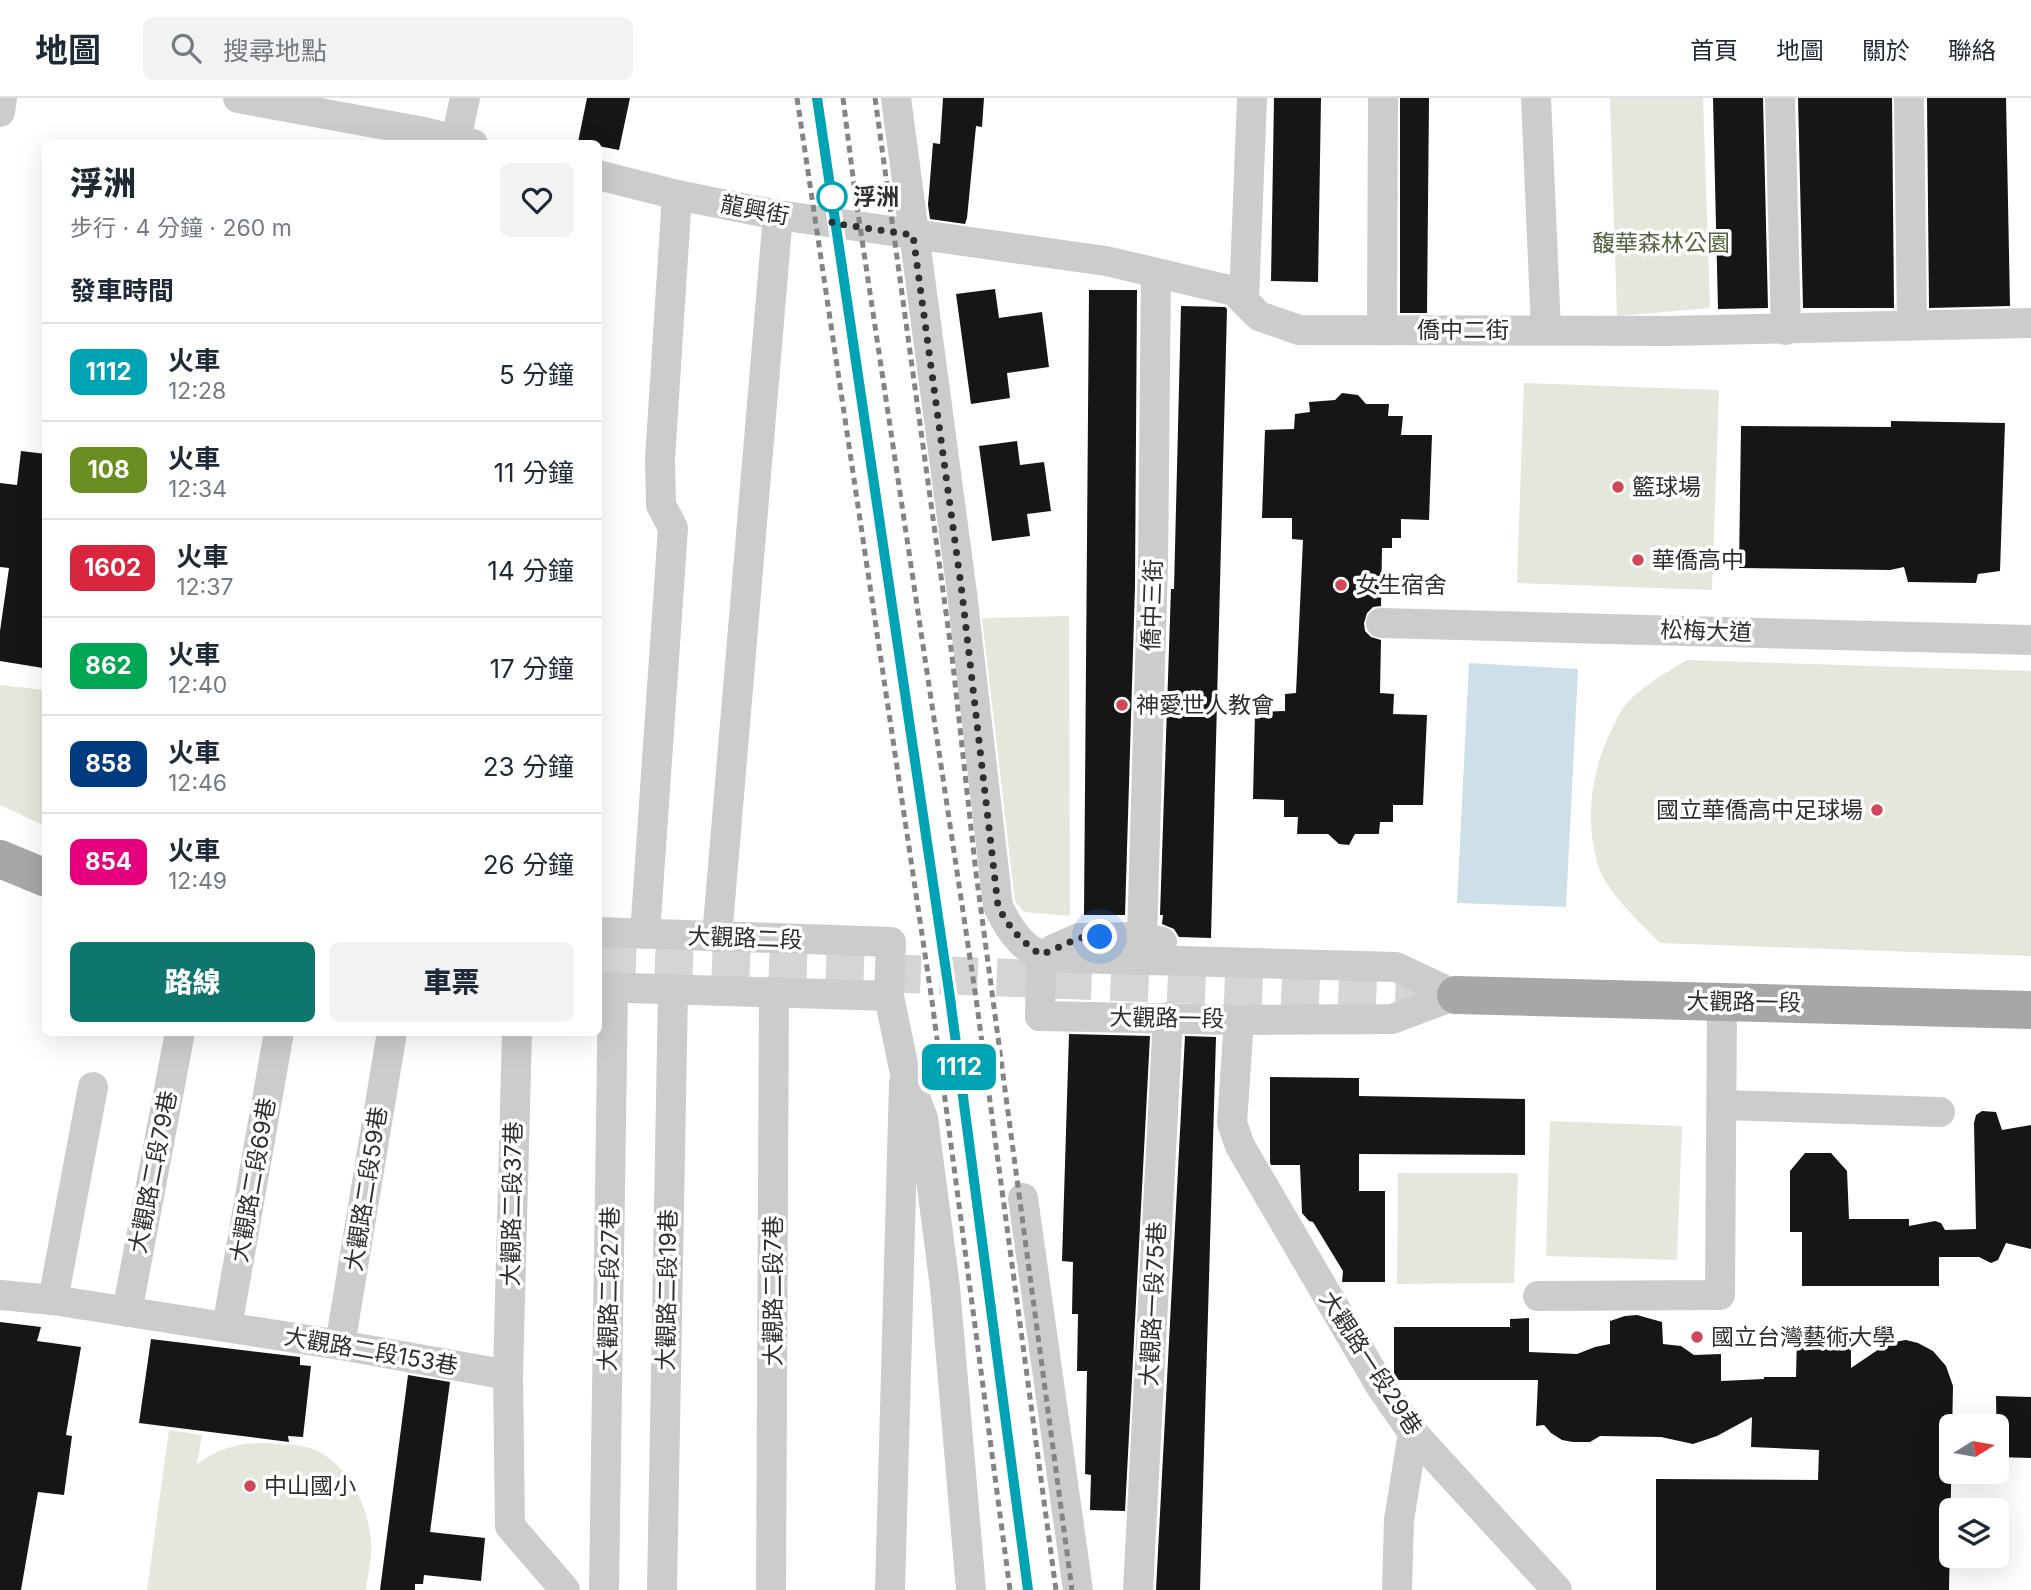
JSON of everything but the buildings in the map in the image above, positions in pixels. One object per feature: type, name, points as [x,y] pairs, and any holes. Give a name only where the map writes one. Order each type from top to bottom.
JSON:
[{"type":"main road","points":[[0,859],[42,876]]},
{"type":"main road","name":"大觀路一段","points":[[1457,995],[2031,1010]]},
{"type":"street","points":[[0,112],[2,98]]},
{"type":"street","points":[[238,98],[334,107],[461,140]]},
{"type":"street","points":[[465,140],[466,98]]},
{"type":"street","points":[[896,98],[960,580],[998,906],[1008,926],[1024,943],[1041,955],[1079,938],[1142,937],[1197,949],[1213,960]]},
{"type":"street","points":[[1244,300],[1252,98]]},
{"type":"street","points":[[1382,330],[1383,98]]},
{"type":"street","points":[[1536,98],[1546,330]]},
{"type":"street","points":[[1780,98],[1786,330]]},
{"type":"street","points":[[1909,98],[1912,325]]},
{"type":"street","name":"龍興街","points":[[602,176],[778,215],[913,235]]},
{"type":"street","points":[[645,934],[673,528],[661,505],[660,459],[677,194]]},
{"type":"street","points":[[717,937],[778,215]]},
{"type":"street","name":"僑中二街","points":[[913,235],[1106,261],[1234,291],[1259,316],[1299,330],[1786,330],[2031,323]]},
{"type":"street","name":"僑中三街","points":[[1142,937],[1153,564],[1156,273]]},
{"type":"street","name":"松梅大道","points":[[1381,623],[2031,640]]},
{"type":"street","name":"大觀路二段","points":[[602,932],[891,942],[889,996]]},
{"type":"street","name":"大觀路一段","points":[[1041,955],[1396,967],[1457,995],[1392,1019],[1239,1020],[1041,1016],[1041,955]]},
{"type":"street","points":[[606,987],[889,996],[904,1069],[923,1118],[942,1261],[971,1590]]},
{"type":"street","name":"大觀路二段27巷","points":[[604,1590],[606,987]]},
{"type":"street","name":"大觀路二段19巷","points":[[662,1590],[673,990]]},
{"type":"street","name":"大觀路二段7巷","points":[[771,1590],[774,992]]},
{"type":"street","points":[[1538,1296],[1720,1294],[1722,1002]]},
{"type":"street","name":"大觀路一段75巷","points":[[1138,1590],[1168,1017]]},
{"type":"street","name":"大觀路一段29巷","points":[[1239,1020],[1232,1123],[1240,1146],[1381,1387],[1413,1433],[1557,1590]]},
{"type":"street","name":"大觀路二段79巷","points":[[127,1312],[179,1036]]},
{"type":"street","name":"大觀路二段69巷","points":[[227,1327],[278,1036]]},
{"type":"street","name":"大觀路二段59巷","points":[[340,1345],[391,1036]]},
{"type":"street","name":"大觀路二段37巷","points":[[508,1375],[517,1036]]},
{"type":"street","points":[[890,1590],[904,1069]]},
{"type":"street","points":[[53,1300],[93,1087]]},
{"type":"street","points":[[1722,1105],[1940,1112]]},
{"type":"street","points":[[1023,1198],[1078,1590]]},
{"type":"street","name":"大觀路二段153巷","points":[[0,1295],[53,1300],[227,1327],[508,1375]]},
{"type":"street","points":[[508,1375],[510,1526],[556,1585]]},
{"type":"street","points":[[1397,1590],[1399,1520],[1413,1433]]},
{"type":"green space","name":"馥華森林公園","points":[[1610,98],[1703,98],[1710,308],[1617,316]]},
{"type":"green space","name":"籃球場","points":[[1524,383],[1719,390],[1712,590],[1517,583]]},
{"type":"green space","points":[[1069,616],[1070,916],[1024,912],[1015,901],[982,618]]},
{"type":"green space","points":[[1687,660],[2031,671],[2031,956],[1660,943],[1626,908],[1603,877],[1594,850],[1592,796],[1605,743],[1624,706],[1647,685]]},
{"type":"green space","points":[[0,685],[42,690],[42,825],[0,805]]},
{"type":"green space","points":[[1550,1121],[1682,1126],[1677,1260],[1546,1256]]},
{"type":"green space","points":[[1398,1173],[1518,1173],[1514,1283],[1397,1284]]},
{"type":"green space","points":[[169,1430],[202,1435],[197,1464],[226,1449],[266,1443],[315,1450],[337,1465],[355,1488],[366,1515],[371,1548],[366,1590],[147,1590]]},
{"type":"shaded area","points":[[1469,663],[1578,669],[1566,907],[1457,903]]},
{"type":"tunnel","points":[[602,962],[1456,995]]},
{"type":"railway","points":[[797,98],[932,1001],[1010,1590]]},
{"type":"railway","points":[[817,98],[950,997],[1028,1590]]},
{"type":"railway","points":[[843,98],[976,998],[1056,1590]]},
{"type":"railway","points":[[875,98],[952,656],[976,873],[1072,1590]]},
{"type":"train","name":"1112","points":[[817,98],[950,998],[1028,1590]]},
{"type":"place","name":"浮洲","points":[[832,197]]},
{"type":"place","name":"籃球場","points":[[1618,487]]},
{"type":"place","name":"華僑高中","points":[[1638,560]]},
{"type":"place","name":"女生宿舍","points":[[1341,585]]},
{"type":"place","name":"神愛世人教會","points":[[1122,705]]},
{"type":"place","name":"國立華僑高中足球場","points":[[1877,810]]},
{"type":"place","name":"國立台灣藝術大學","points":[[1697,1337]]},
{"type":"place","name":"中山國小","points":[[250,1486]]},
{"type":"route","points":[[832,197],[832,223],[913,235],[962,593],[998,906],[1008,926],[1024,943],[1041,955],[1079,938],[1100,937]]}]
